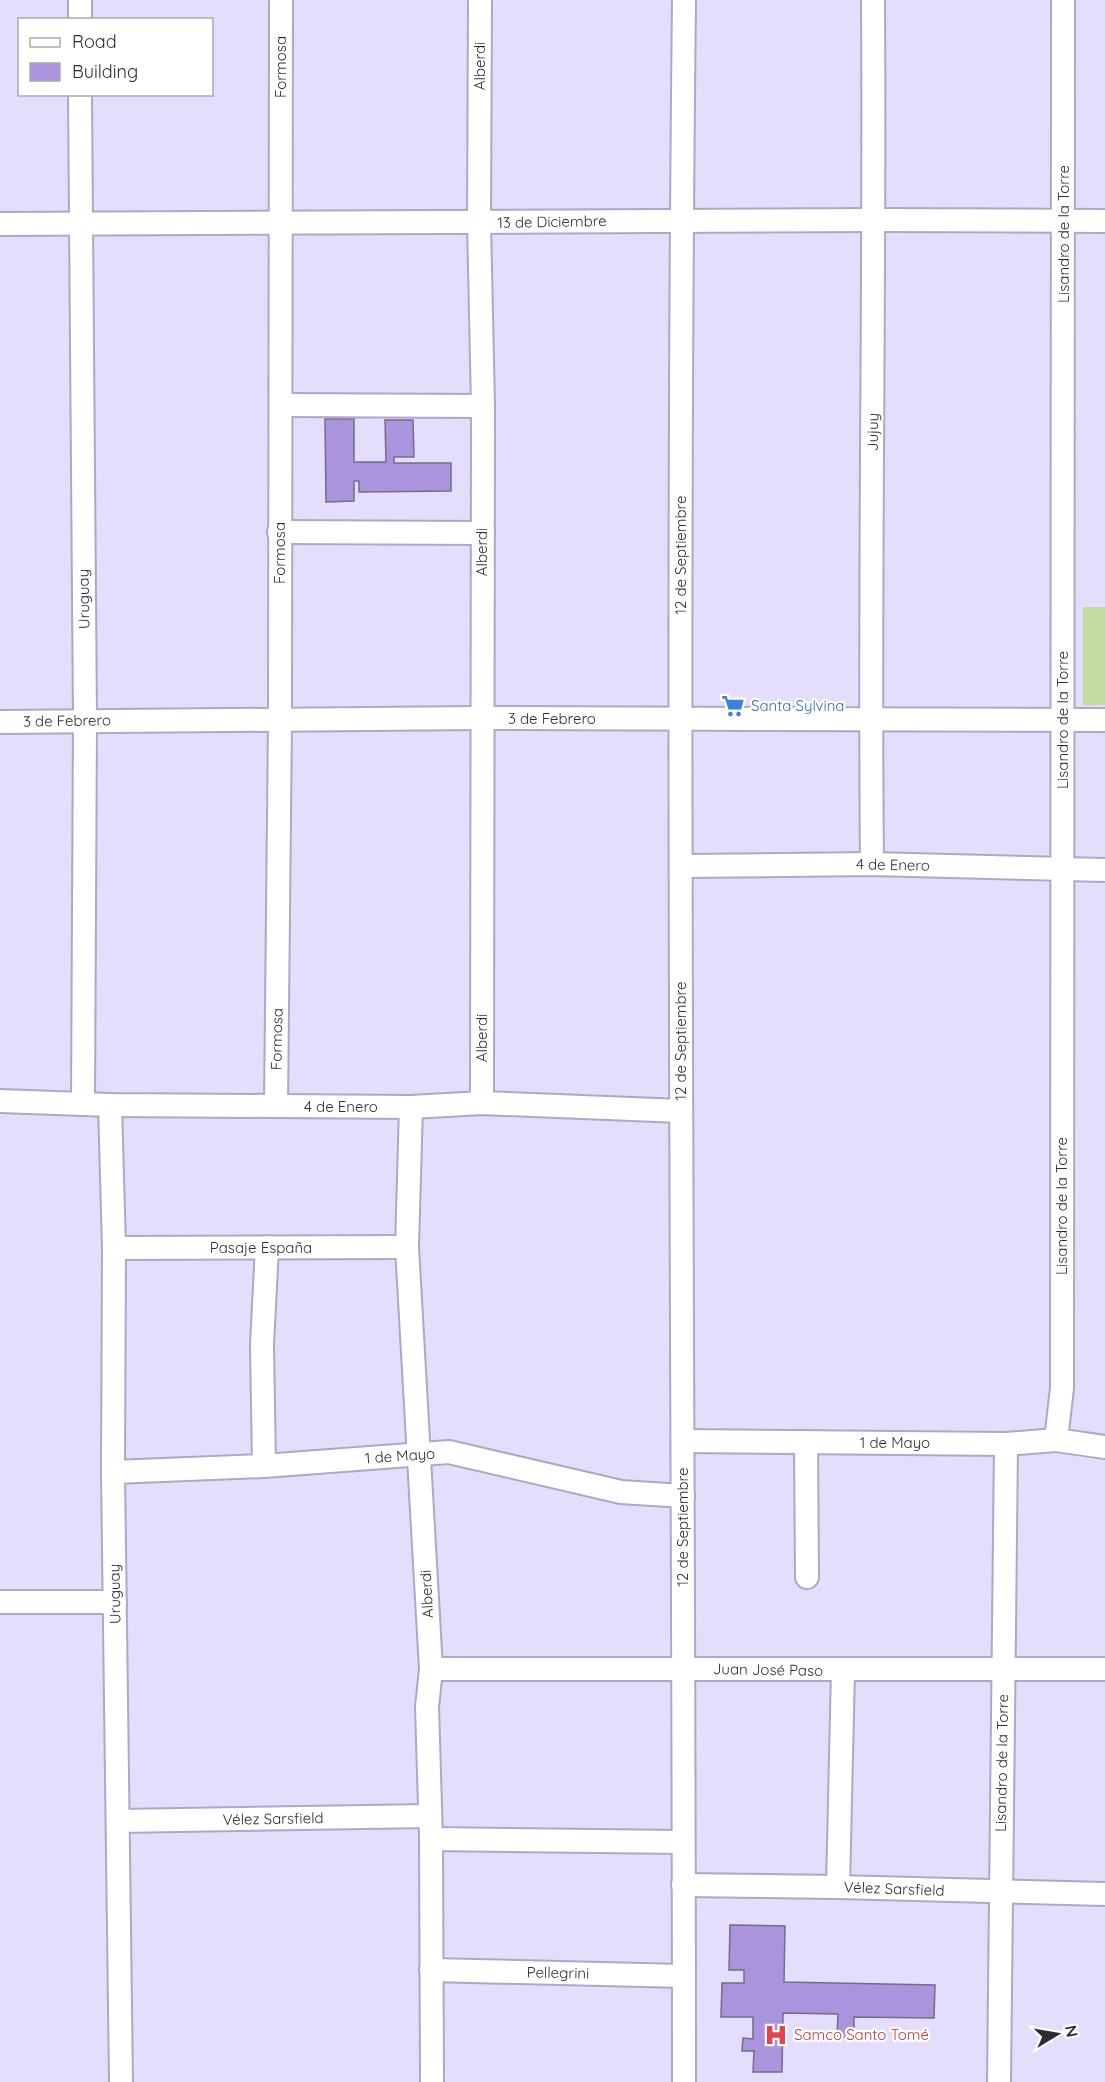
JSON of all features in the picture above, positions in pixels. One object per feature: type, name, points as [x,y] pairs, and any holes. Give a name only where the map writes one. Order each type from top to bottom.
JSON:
[{"type":"street","points":[[80,0],[80,18]]},
{"type":"street","name":"Formosa","points":[[276,1106],[280,720],[280,0]]},
{"type":"street","name":"Alberdi","points":[[480,0],[479,222],[483,406],[482,1103]]},
{"type":"street","name":"12 de Septiembre","points":[[684,0],[681,720],[684,2082]]},
{"type":"street","name":"Jujuy","points":[[872,864],[870,718],[875,220],[873,0]]},
{"type":"street","name":"Lisandro de la Torre","points":[[1056,1440],[1062,1388],[1063,0]]},
{"type":"street","name":"Uruguay","points":[[80,96],[85,720],[83,1104]]},
{"type":"street","name":"13 de Diciembre","points":[[0,224],[682,220],[1105,221]]},
{"type":"street","points":[[281,405],[483,406]]},
{"type":"street","points":[[279,532],[483,533]]},
{"type":"street","name":"3 de Febrero","points":[[0,722],[481,718],[1105,720]]},
{"type":"street","name":"4 de Enero","points":[[681,866],[872,864],[1105,870]]},
{"type":"street","name":"4 de Enero","points":[[0,1101],[110,1105],[411,1107],[482,1103],[681,1111]]},
{"type":"street","name":"Uruguay","points":[[110,1105],[114,1248],[113,1473],[121,2082]]},
{"type":"street","name":"Alberdi","points":[[411,1107],[407,1247],[431,1669],[427,1707],[431,1839],[432,2082]]},
{"type":"street","points":[[264,1466],[262,1345],[267,1247]]},
{"type":"street","name":"Pasaje España","points":[[114,1248],[407,1247]]},
{"type":"street","name":"1 de Mayo","points":[[684,1441],[1006,1444],[1056,1440],[1105,1447]]},
{"type":"street","points":[[806,1442],[807,1577]]},
{"type":"street","name":"Lisandro de la Torre","points":[[999,2082],[1006,1444]]},
{"type":"street","name":"1 de Mayo","points":[[113,1473],[264,1466],[449,1452],[621,1492],[683,1496]]},
{"type":"street","points":[[0,1602],[115,1602]]},
{"type":"street","name":"Juan José Paso","points":[[431,1669],[1105,1669]]},
{"type":"street","points":[[838,1887],[843,1670]]},
{"type":"street","name":"Vélez Sarsfield","points":[[118,1821],[429,1816]]},
{"type":"street","points":[[431,1839],[682,1842]]},
{"type":"street","name":"Vélez Sarsfield","points":[[683,1885],[1105,1894]]},
{"type":"street","name":"Pellegrini","points":[[432,1970],[684,1976]]},
{"type":"green space","points":[[1083,607],[1105,607],[1105,705],[1083,705]]},
{"type":"building","points":[[325,419],[354,419],[354,462],[386,462],[385,420],[413,420],[414,457],[394,457],[394,463],[451,463],[451,491],[359,492],[359,481],[354,481],[354,501],[326,502]]},
{"type":"building","points":[[730,1925],[785,1926],[784,1982],[935,1985],[934,2018],[854,2017],[854,2037],[837,2037],[838,2014],[783,2013],[782,2072],[753,2072],[754,2051],[742,2051],[743,2038],[753,2039],[753,2017],[721,2017],[722,1983],[744,1983],[744,1970],[729,1970]]},
{"type":"place","name":"Santa Sylvina","points":[[733,706]]},
{"type":"place","name":"Samco Santo Tomé","points":[[776,2035]]}]
